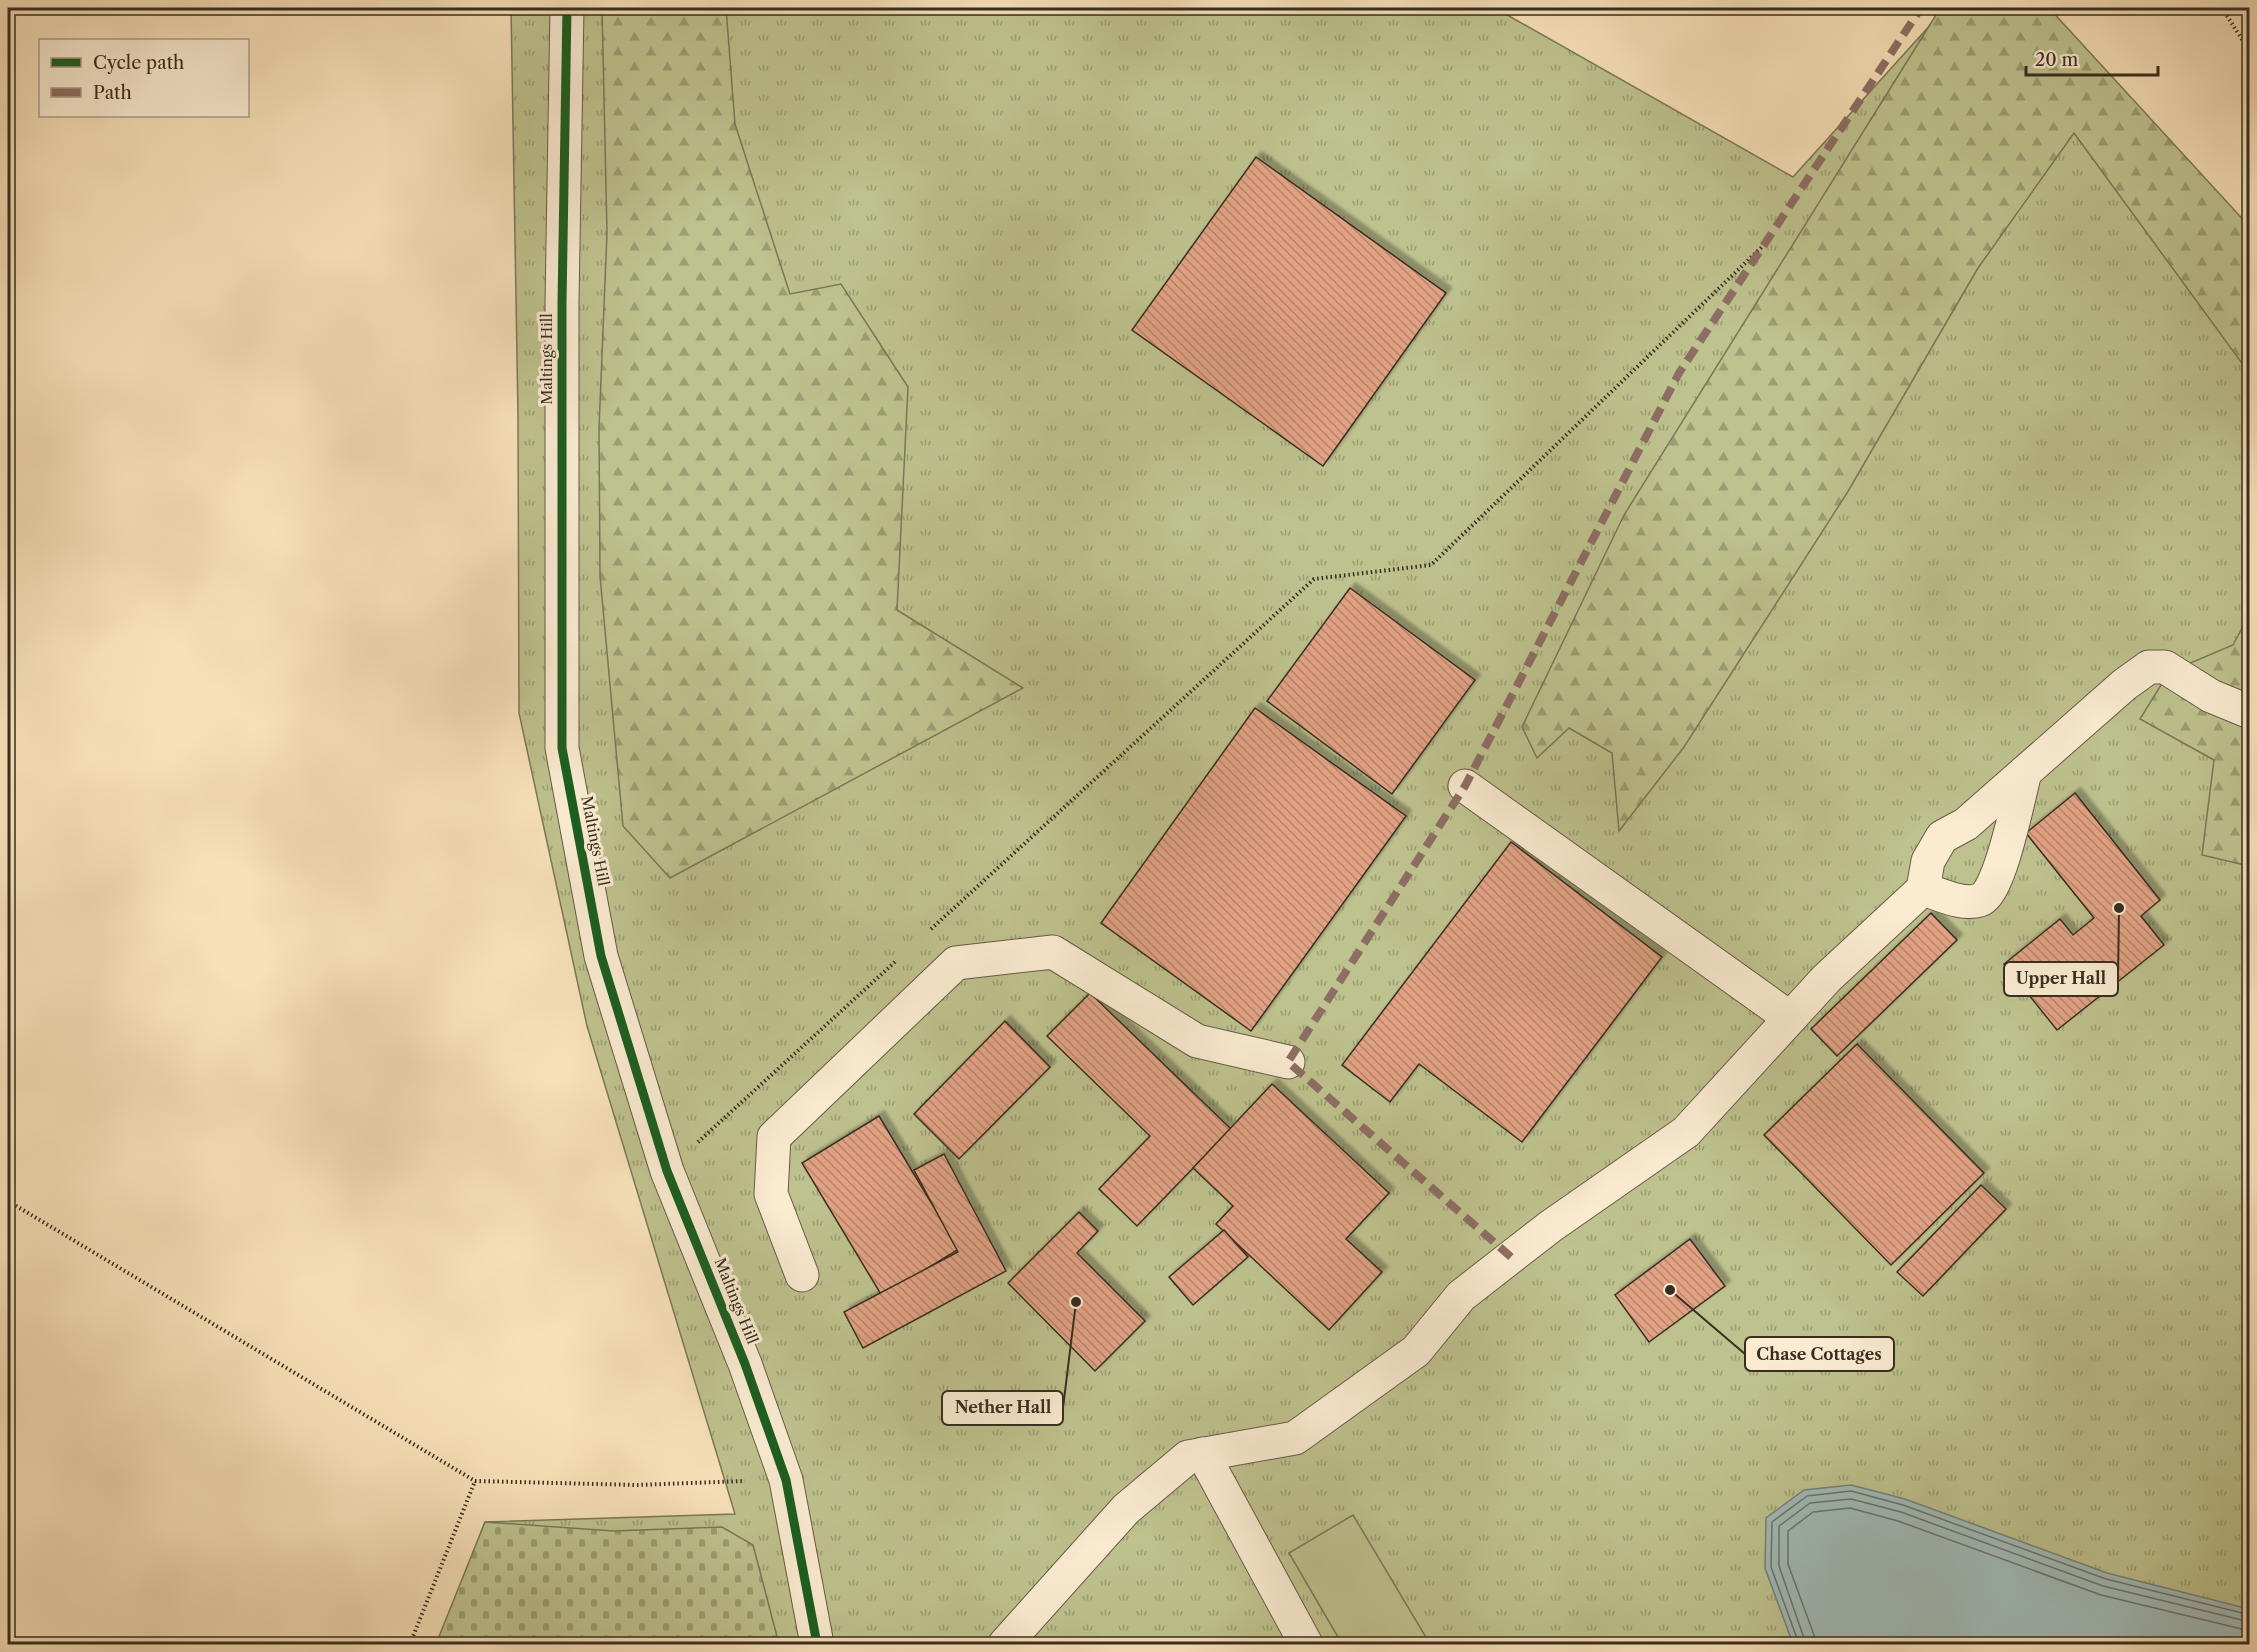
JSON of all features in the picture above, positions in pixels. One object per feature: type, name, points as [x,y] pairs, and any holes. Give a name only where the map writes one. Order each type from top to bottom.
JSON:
[{"type":"street","name":"Maltings Hill","points":[[567,8],[562,313],[562,747],[601,956],[667,1171],[745,1364],[786,1480],[818,1644]]},
{"type":"street","points":[[1005,1644],[1126,1509],[1188,1457],[1295,1438],[1416,1351],[1461,1296],[1551,1226],[1686,1132],[1827,978],[1923,889],[1928,861],[1942,837],[1966,824],[2124,685],[2150,667],[2165,667],[2211,696],[2250,712]]},
{"type":"street","points":[[1923,889],[1968,903],[1984,899],[1994,886],[2004,856],[2025,772]]},
{"type":"street","points":[[1465,786],[1790,1018]]},
{"type":"street","points":[[802,1275],[771,1194],[774,1137],[956,963],[1053,952],[1197,1041],[1288,1062]]},
{"type":"street","points":[[1203,1454],[1306,1644]]},
{"type":"path","points":[[2222,8],[2250,52]]},
{"type":"path","points":[[928,932],[1314,579],[1431,565],[1764,244]]},
{"type":"path","points":[[667,1171],[902,956]]},
{"type":"path","points":[[8,1201],[475,1481],[637,1485],[786,1480]]},
{"type":"path","points":[[410,1644],[475,1481]]},
{"type":"green space","points":[[511,8],[1495,8],[1793,177],[1932,23],[2249,252],[2249,1644],[438,1644],[485,1522],[735,1514],[587,1026],[519,713],[518,415]]},
{"type":"green space","points":[[602,8],[726,8],[735,124],[790,294],[841,284],[908,387],[897,610],[1023,688],[670,878],[623,826],[600,576],[599,428],[607,233]]},
{"type":"green space","points":[[1946,8],[2049,8],[2249,226],[2249,373],[2074,133],[1978,268],[1847,493],[1684,747],[1619,831],[1612,753],[1569,728],[1537,758],[1522,727],[1624,515],[1936,15]]},
{"type":"green space","points":[[2249,615],[2249,866],[2202,855],[2214,760],[2140,719],[2169,672],[2233,645]]},
{"type":"green space","points":[[1353,1515],[1430,1644],[1342,1644],[1289,1553]]},
{"type":"green space","points":[[485,1522],[613,1531],[722,1527],[753,1545],[779,1644],[436,1644]]},
{"type":"water","points":[[1851,1485],[1905,1499],[2107,1573],[2249,1609],[2249,1644],[1793,1644],[1765,1568],[1766,1518],[1804,1490]]},
{"type":"building","points":[[1256,157],[1446,293],[1323,466],[1132,330]]},
{"type":"building","points":[[1350,588],[1475,680],[1392,794],[1267,701]]},
{"type":"building","points":[[1255,708],[1406,816],[1251,1031],[1101,923]]},
{"type":"building","points":[[2075,793],[2160,900],[2141,916],[2164,945],[2057,1030],[2004,964],[2060,919],[2073,935],[2094,918],[2026,833]]},
{"type":"building","points":[[1511,842],[1662,957],[1522,1142],[1419,1064],[1390,1102],[1342,1065]]},
{"type":"building","points":[[1931,913],[1957,940],[1837,1056],[1811,1029]]},
{"type":"building","points":[[1090,993],[1231,1129],[1137,1226],[1099,1189],[1150,1136],[1047,1036]]},
{"type":"building","points":[[1005,1021],[1050,1067],[959,1159],[914,1114]]},
{"type":"building","points":[[1857,1044],[1984,1173],[1891,1265],[1764,1135]]},
{"type":"building","points":[[1272,1084],[1389,1193],[1346,1239],[1382,1272],[1329,1330],[1216,1224],[1233,1206],[1193,1168]]},
{"type":"building","points":[[879,1116],[959,1249],[882,1296],[802,1163]]},
{"type":"building","points":[[944,1154],[1006,1271],[863,1348],[844,1312],[958,1252],[914,1170]]},
{"type":"building","points":[[1981,1185],[2006,1209],[1923,1296],[1897,1272]]},
{"type":"building","points":[[1079,1212],[1098,1231],[1077,1253],[1145,1321],[1095,1371],[1008,1283]]},
{"type":"building","points":[[1224,1230],[1248,1257],[1193,1305],[1169,1277]]},
{"type":"building","points":[[1690,1239],[1725,1286],[1649,1342],[1615,1295]]},
{"type":"marked path","points":[[1511,1257],[1288,1062],[1465,786],[1679,373],[1921,8]]},
{"type":"cycle path","points":[[567,8],[562,302],[562,748],[601,956],[667,1171],[745,1364],[786,1480],[817,1644]]},
{"type":"place","name":"Upper Hall","points":[[2119,908]]},
{"type":"place","name":"Chase Cottages","points":[[1670,1290]]},
{"type":"place","name":"Nether Hall","points":[[1076,1302]]}]
